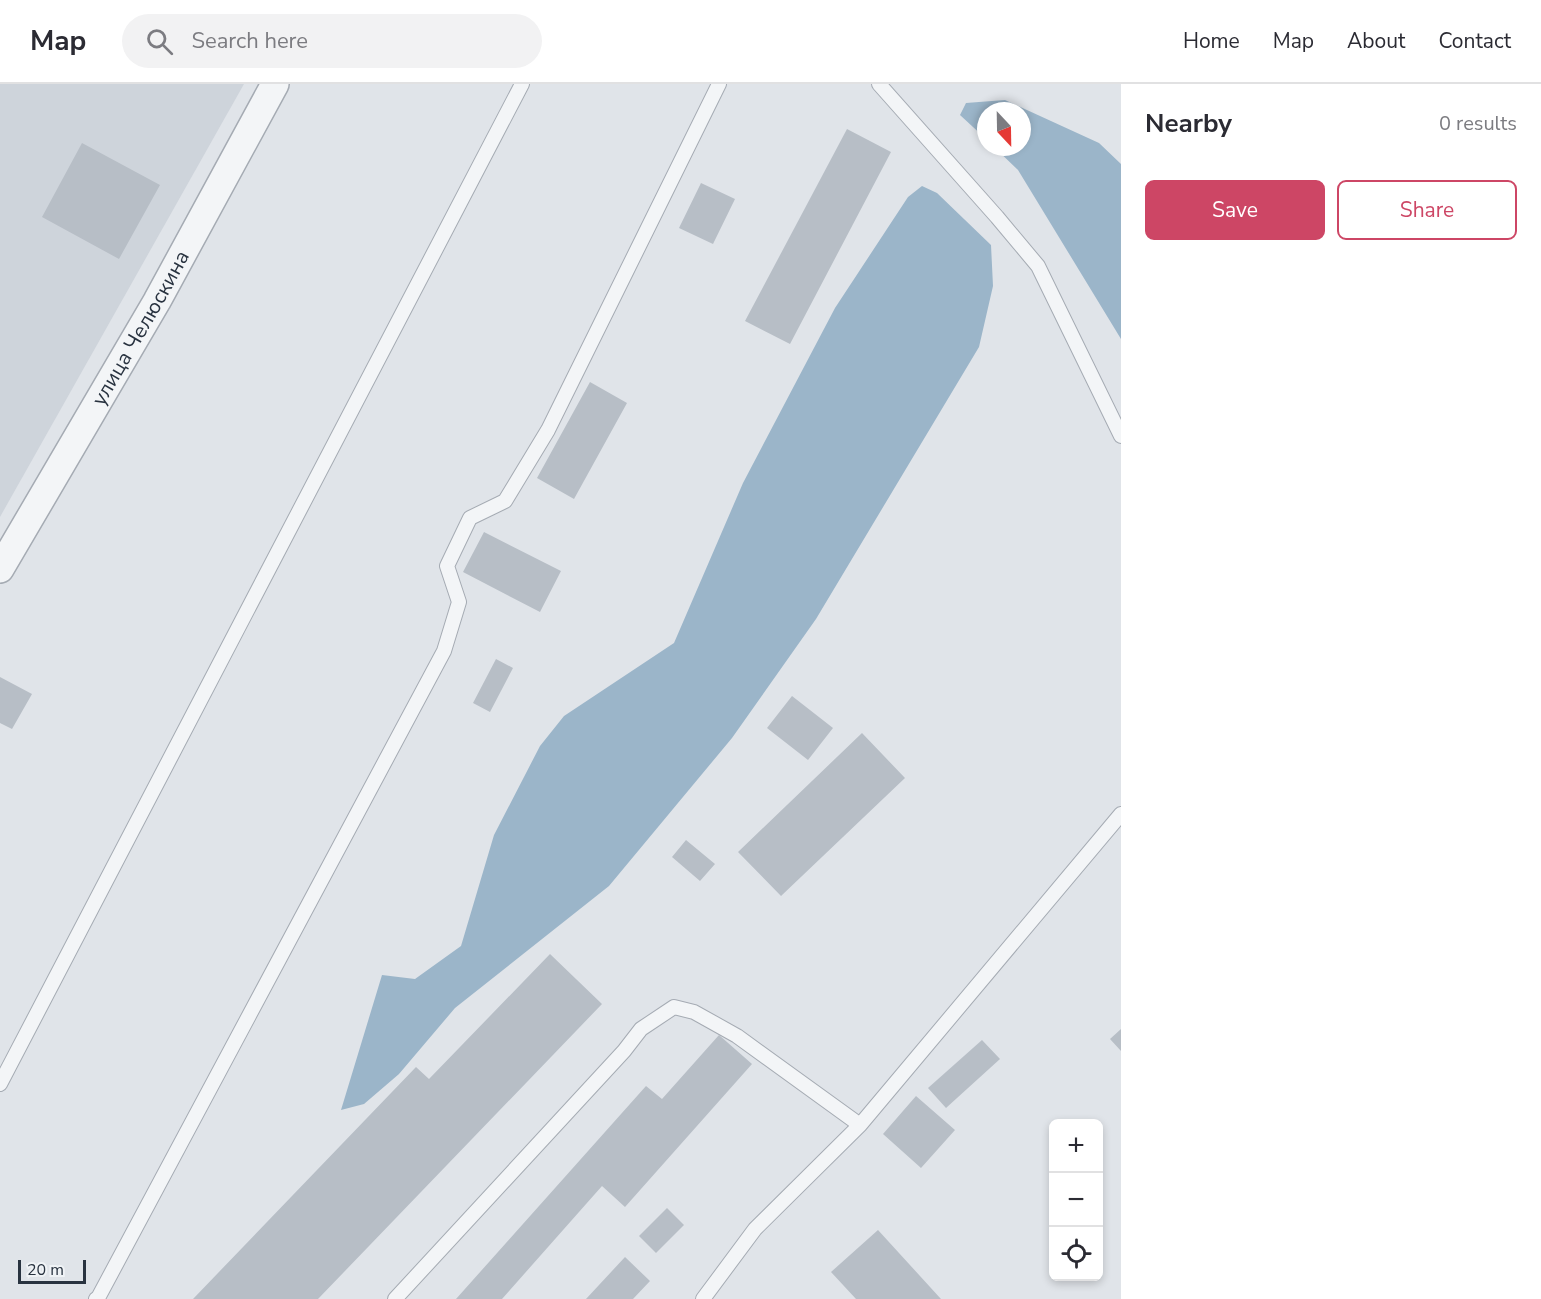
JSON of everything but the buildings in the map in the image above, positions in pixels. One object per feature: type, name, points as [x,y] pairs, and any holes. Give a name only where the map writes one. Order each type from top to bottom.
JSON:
[{"type":"street","name":"улица Челюскина","points":[[0,569],[157,301],[275,84]]},
{"type":"lane","points":[[0,1084],[522,84]]},
{"type":"lane","points":[[96,1299],[444,651],[459,602],[447,566],[470,518],[505,501],[548,430],[718,84]]},
{"type":"lane","points":[[879,84],[998,217],[1038,266],[1121,436]]},
{"type":"lane","points":[[703,1299],[755,1229],[860,1125],[1121,814]]},
{"type":"lane","points":[[395,1299],[624,1051],[641,1029],[674,1007],[694,1012],[737,1036],[860,1125]]},
{"type":"shaded area","points":[[0,84],[244,84],[0,517]]},
{"type":"water","points":[[1005,100],[1009,102],[979,102]]},
{"type":"water","points":[[977,102],[977,131],[960,115],[966,103]]},
{"type":"water","points":[[1031,112],[1099,143],[1121,164],[1121,339],[1018,170],[1003,156],[1031,156]]},
{"type":"water","points":[[922,186],[937,193],[991,245],[993,286],[979,347],[816,619],[732,738],[609,886],[455,1008],[399,1074],[364,1104],[341,1110],[382,975],[415,979],[461,946],[494,835],[540,746],[564,716],[674,643],[743,483],[835,308],[908,197]]}]
